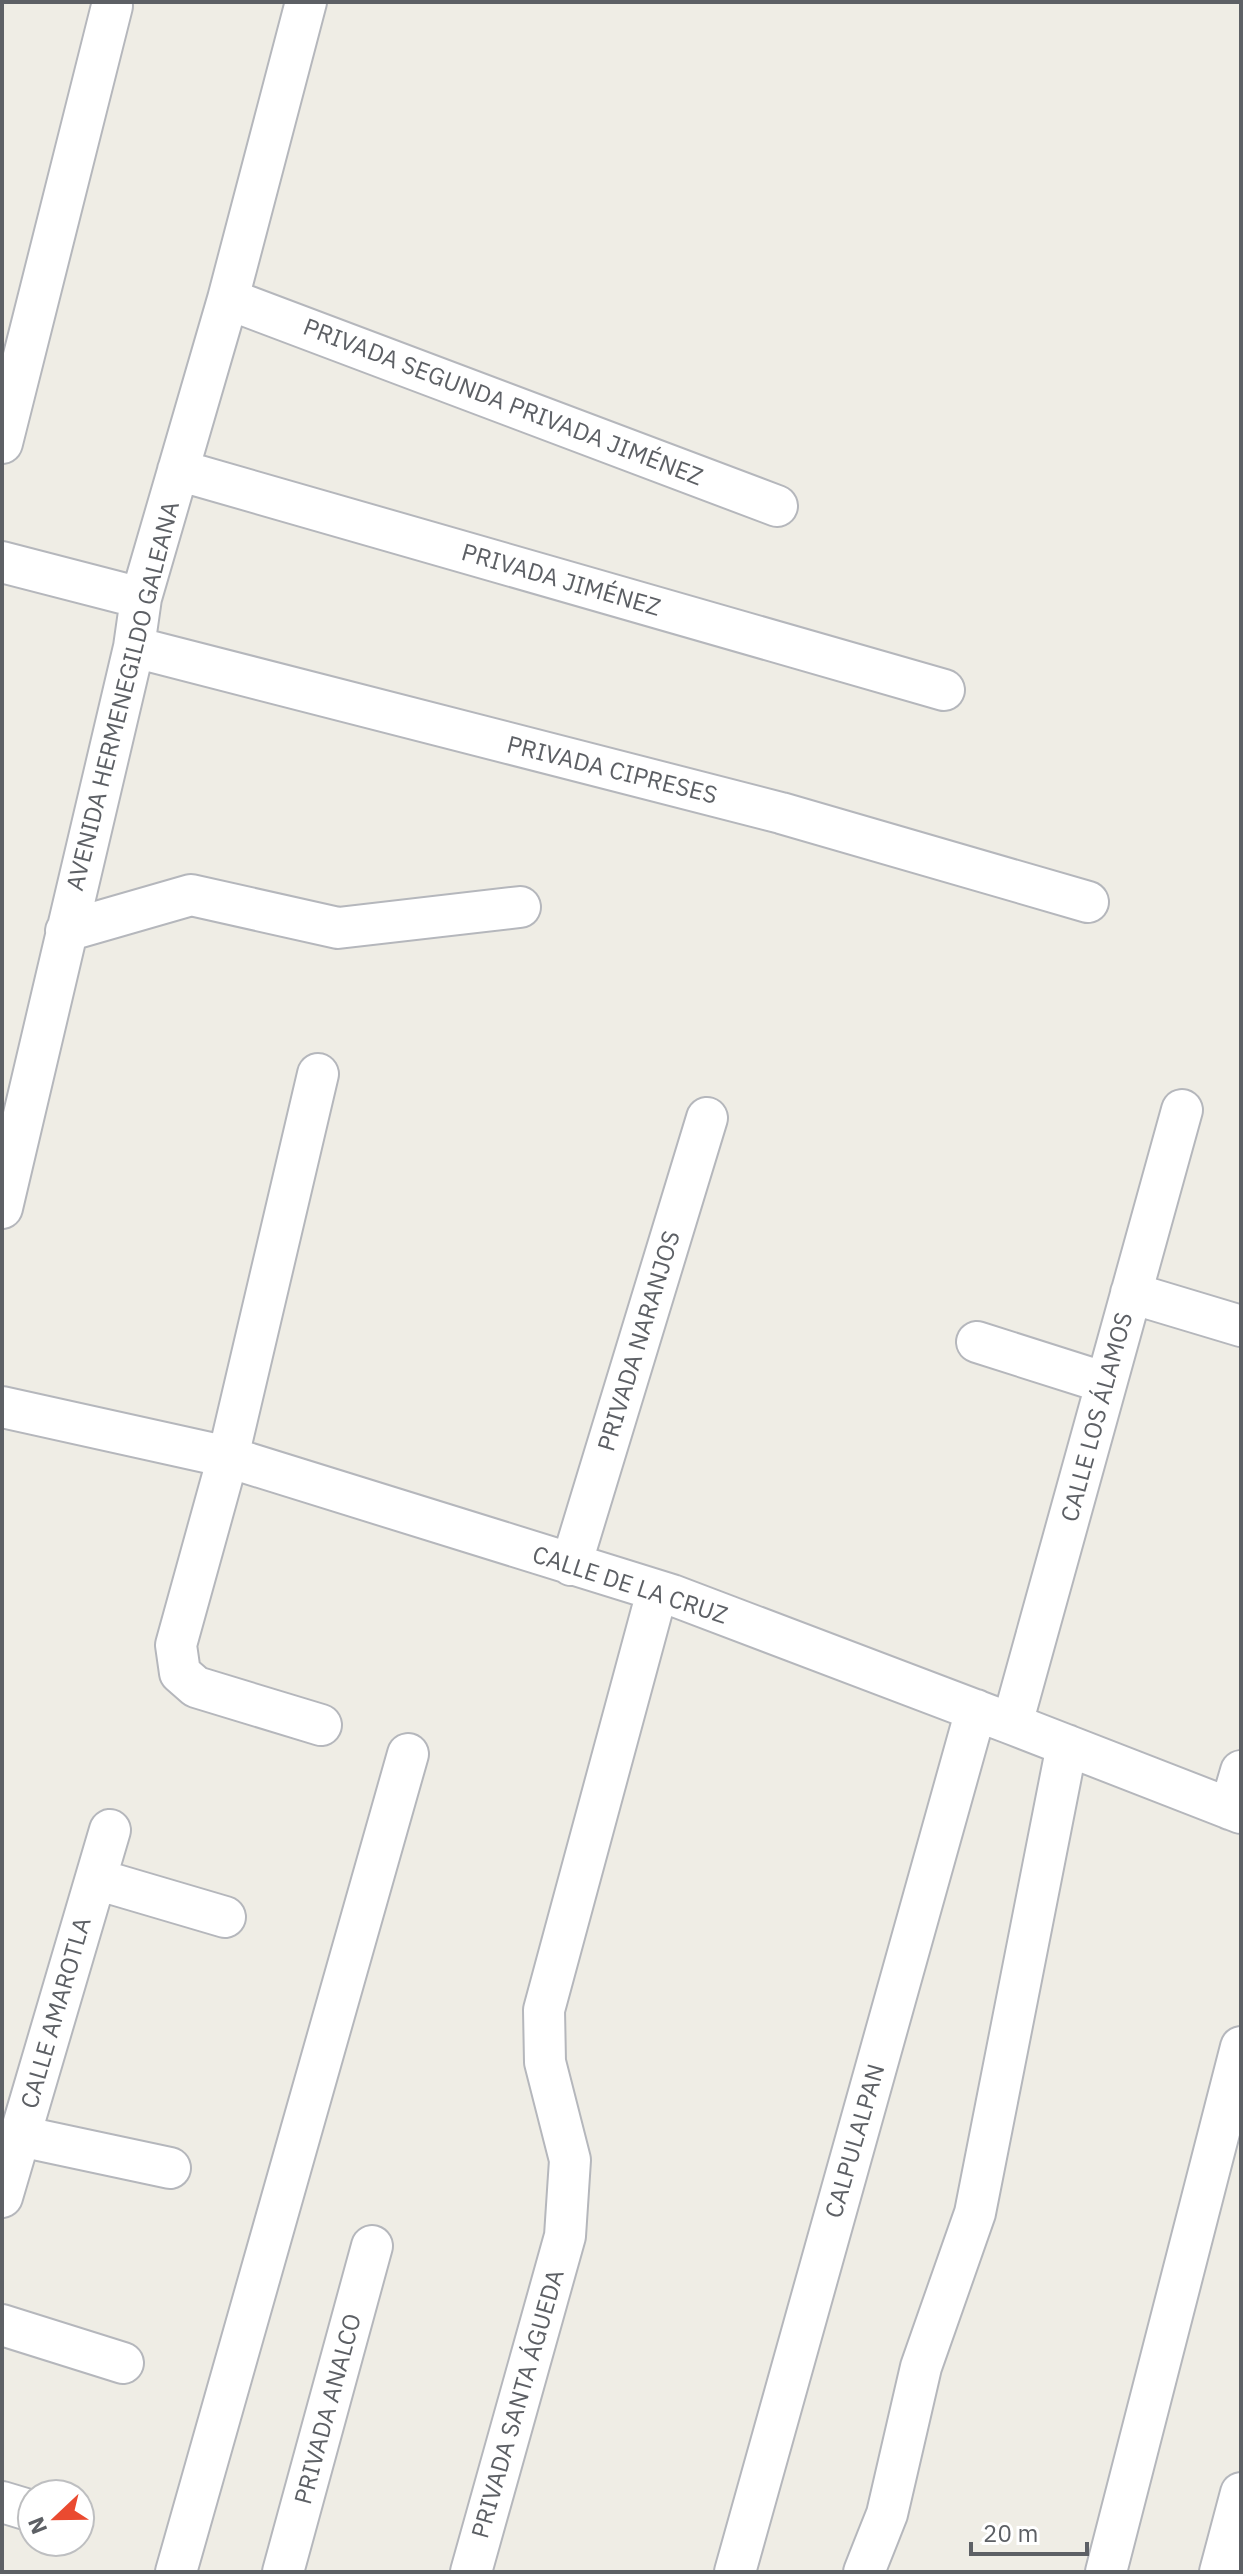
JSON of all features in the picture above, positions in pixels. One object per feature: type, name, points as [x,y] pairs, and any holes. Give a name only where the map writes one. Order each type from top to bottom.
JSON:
[{"type":"street","name":"AVENIDA HERMENEGILDO GALEANA","points":[[2,1208],[134,647],[141,598],[228,299],[306,2]]},
{"type":"street","points":[[2,443],[112,6]]},
{"type":"street","name":"PRIVADA SEGUNDA PRIVADA JIMÉNEZ","points":[[228,299],[777,506]]},
{"type":"street","name":"PRIVADA JIMÉNEZ","points":[[178,470],[944,690]]},
{"type":"street","points":[[2,562],[141,598]]},
{"type":"street","name":"PRIVADA CIPRESES","points":[[134,647],[781,813],[1088,902]]},
{"type":"street","points":[[66,931],[191,895],[338,928],[520,907]]},
{"type":"street","points":[[318,1074],[228,1457],[176,1645],[180,1673],[196,1687],[321,1725]]},
{"type":"street","name":"CALLE LOS ÁLAMOS","points":[[994,1717],[1106,1383],[1182,1110]]},
{"type":"street","name":"PRIVADA NARANJOS","points":[[571,1565],[707,1118]]},
{"type":"street","points":[[1131,1293],[1241,1326]]},
{"type":"street","points":[[977,1342],[1106,1383]]},
{"type":"street","name":"CALLE DE LA CRUZ","points":[[2,1407],[228,1457],[657,1592],[1067,1745],[1237,1798]]},
{"type":"street","name":"PRIVADA SANTA ÁGUEDA","points":[[471,2572],[565,2236],[570,2160],[545,2062],[544,2010],[657,1592]]},
{"type":"street","name":"CALPULALPAN","points":[[735,2572],[994,1717]]},
{"type":"street","points":[[864,2572],[887,2514],[921,2367],[975,2213],[1067,1745]]},
{"type":"street","points":[[176,2572],[408,1754]]},
{"type":"street","name":"CALLE AMAROTLA","points":[[2,2197],[110,1830]]},
{"type":"street","points":[[96,1879],[225,1917]]},
{"type":"street","points":[[1106,2572],[1241,2047]]},
{"type":"street","points":[[20,2136],[170,2168]]},
{"type":"street","name":"PRIVADA ANALCO","points":[[283,2572],[372,2246]]},
{"type":"street","points":[[2,2325],[123,2363]]},
{"type":"street","points":[[1220,2572],[1241,2493]]}]
